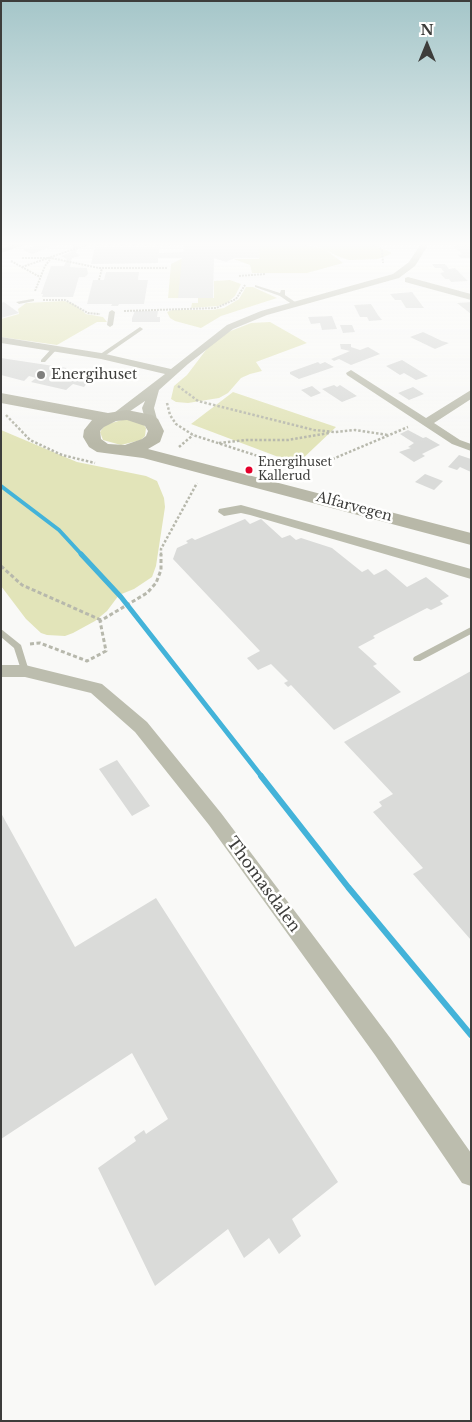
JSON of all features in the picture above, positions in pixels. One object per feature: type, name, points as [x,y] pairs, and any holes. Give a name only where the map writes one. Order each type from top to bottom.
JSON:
[{"type":"main road","points":[[2,405],[36,406],[112,417],[137,416],[154,427],[154,438],[148,443],[127,450]]},
{"type":"main road","points":[[36,406],[92,437],[92,430],[98,423],[112,417]]},
{"type":"main road","name":"Alfarvegen","points":[[154,427],[162,440],[176,449],[237,476]]},
{"type":"main road","name":"Alfarvegen","points":[[92,437],[95,443],[104,448],[127,450],[237,476],[471,539]]},
{"type":"street","points":[[112,417],[154,389],[172,372],[230,327],[271,311]]},
{"type":"street","points":[[1,340],[100,356],[172,372]]},
{"type":"street","points":[[351,373],[456,442],[471,448]]},
{"type":"street","points":[[154,389],[148,408],[154,427]]},
{"type":"street","points":[[426,423],[471,393]]},
{"type":"street","points":[[224,512],[241,510],[252,512],[471,574]]},
{"type":"street","name":"Thomasdalen","points":[[1,671],[24,671],[96,688],[141,728],[227,835],[383,1047],[471,1174]]},
{"type":"lane","points":[[110,325],[112,312]]},
{"type":"lane","points":[[100,356],[140,328]]},
{"type":"lane","points":[[43,361],[55,348]]},
{"type":"lane","points":[[417,659],[471,630]]},
{"type":"lane","points":[[1,632],[18,647],[24,671]]},
{"type":"path","points":[[86,311],[96,315],[116,311]]},
{"type":"path","points":[[172,388],[181,380]]},
{"type":"path","points":[[176,384],[198,401],[314,430],[335,432]]},
{"type":"path","points":[[166,399],[167,408],[176,424],[192,434],[283,465],[321,464],[415,425],[426,423]]},
{"type":"path","points":[[2,405],[30,440],[62,456],[89,463],[99,463]]},
{"type":"path","points":[[216,443],[246,440],[288,440],[355,430],[389,436]]},
{"type":"path","points":[[179,447],[192,434]]},
{"type":"path","points":[[1,566],[22,585],[101,620],[147,593],[156,583],[161,570],[161,549],[187,498],[200,478]]},
{"type":"path","points":[[18,647],[40,642],[87,660],[106,651],[101,620]]},
{"type":"green space","points":[[18,311],[83,311],[86,314],[103,317],[107,322],[97,322],[57,345],[1,337],[1,319],[19,314]]},
{"type":"green space","points":[[235,311],[221,316],[201,328],[175,321],[170,318],[167,312]]},
{"type":"green space","points":[[270,322],[307,343],[256,362],[262,371],[241,378],[228,393],[219,398],[188,403],[176,402],[171,399],[174,386],[187,375],[209,346],[228,332],[251,323]]},
{"type":"green space","points":[[233,392],[336,427],[297,464],[191,424]]},
{"type":"green space","points":[[125,419],[143,424],[146,428],[145,436],[141,440],[121,445],[103,440],[100,432],[105,425]]},
{"type":"green space","points":[[1,430],[77,462],[146,476],[157,481],[164,498],[165,507],[156,566],[152,577],[134,589],[119,595],[107,611],[95,621],[65,636],[41,633],[26,619],[1,586]]},
{"type":"building","points":[[1,311],[19,313],[1,318]]},
{"type":"building","points":[[135,311],[158,311],[157,317],[160,317],[160,322],[132,322]]},
{"type":"building","points":[[357,311],[376,311],[382,320],[369,321],[367,317],[360,317]]},
{"type":"building","points":[[332,316],[337,329],[322,330],[320,323],[311,324],[308,317]]},
{"type":"building","points":[[340,325],[352,325],[355,332],[343,333]]},
{"type":"building","points":[[423,332],[449,343],[435,349],[410,337]]},
{"type":"building","points":[[340,344],[351,344],[351,347],[360,350],[368,347],[380,354],[351,365],[339,359],[334,361],[331,359],[350,351],[341,349]]},
{"type":"building","name":"Energihuset","points":[[1,358],[67,368],[64,371],[82,374],[78,378],[87,380],[84,383],[87,383],[84,387],[73,384],[66,390],[31,382],[36,378],[29,376],[24,381],[1,375]]},
{"type":"building","points":[[402,360],[428,376],[416,380],[404,373],[400,375],[386,366]]},
{"type":"building","points":[[318,362],[320,364],[325,362],[334,367],[299,379],[290,374],[290,372]]},
{"type":"building","points":[[334,385],[337,387],[340,385],[357,396],[342,402],[322,389]]},
{"type":"building","points":[[312,386],[321,393],[311,397],[301,390]]},
{"type":"building","points":[[413,387],[424,394],[409,400],[398,393]]},
{"type":"building","points":[[408,430],[440,445],[422,454],[425,456],[414,462],[399,452],[411,448],[408,447],[414,443],[400,434]]},
{"type":"building","points":[[459,455],[471,459],[471,472],[460,467],[457,470],[448,467]]},
{"type":"building","points":[[425,474],[443,481],[434,490],[415,482]]},
{"type":"building","points":[[245,519],[250,524],[261,519],[282,538],[290,535],[296,540],[301,538],[332,548],[362,572],[368,569],[374,575],[386,569],[407,587],[426,577],[449,596],[440,601],[443,604],[431,610],[427,608],[373,636],[375,638],[358,647],[377,664],[373,666],[401,692],[334,730],[291,685],[288,687],[284,683],[288,681],[271,664],[258,670],[247,658],[260,651],[173,559],[177,548],[188,543],[186,541],[192,538],[195,540]]},
{"type":"building","points":[[471,671],[471,940],[413,874],[423,868],[373,812],[382,806],[379,802],[393,794],[344,742]]},
{"type":"building","points":[[117,760],[150,806],[132,816],[99,769]]},
{"type":"building","points":[[1,813],[75,947],[156,898],[338,1182],[292,1219],[301,1236],[279,1254],[269,1238],[244,1258],[228,1229],[155,1286],[98,1168],[136,1141],[134,1137],[144,1130],[146,1134],[168,1119],[132,1053],[1,1139]]},
{"type":"transit line","points":[[1,486],[59,530],[121,597],[348,887],[471,1035]]},
{"type":"place","name":"Energihuset","points":[[41,375]]},
{"type":"place","name":"Energihuset Kallerud","points":[[249,470]]}]
